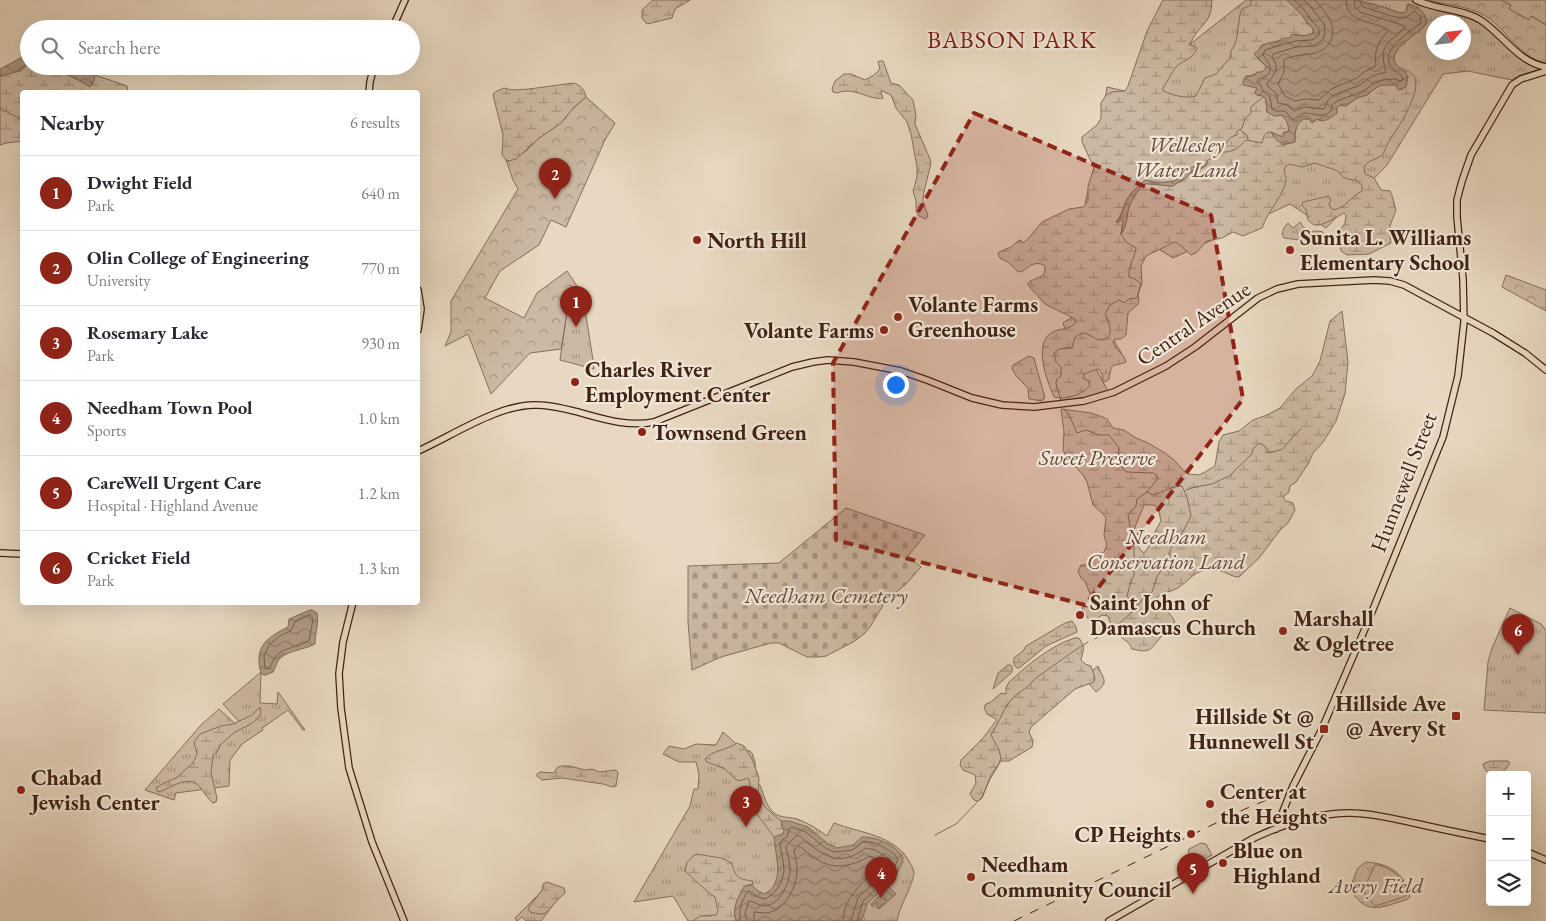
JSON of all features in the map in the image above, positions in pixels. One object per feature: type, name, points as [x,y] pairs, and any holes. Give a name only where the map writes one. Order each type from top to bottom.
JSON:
[{"type":"main road","points":[[396,20],[405,0]]},
{"type":"main road","points":[[1416,0],[1433,7],[1477,18],[1523,57],[1546,68]]},
{"type":"main road","name":"Hunnewell Street","points":[[1276,829],[1295,782],[1321,731],[1368,624],[1440,446],[1458,376],[1464,317],[1463,279],[1456,208],[1465,171],[1474,149],[1512,85],[1521,79],[1546,71]]},
{"type":"main road","points":[[370,90],[372,75]]},
{"type":"main road","name":"Central Avenue","points":[[420,451],[501,412],[526,405],[554,406],[625,423],[656,422],[792,367],[824,360],[854,362],[901,371],[972,398],[1002,405],[1037,407],[1084,402],[1114,392],[1166,366],[1198,345],[1259,298],[1277,289],[1296,285],[1378,280],[1392,282],[1413,289],[1525,353],[1546,370]]},
{"type":"main road","points":[[420,303],[420,316]]},
{"type":"main road","points":[[0,553],[20,554]]},
{"type":"main road","points":[[351,605],[342,647],[339,674],[340,699],[349,768],[369,835],[404,921]]},
{"type":"main road","points":[[1109,921],[1250,840],[1276,829],[1315,817],[1351,813],[1377,816],[1486,838]]},
{"type":"main road","points":[[1531,854],[1546,860]]},
{"type":"highlighted area","points":[[974,113],[1211,215],[1243,399],[1085,605],[836,540],[833,363]]},
{"type":"green space","points":[[653,0],[690,0],[675,9],[672,18],[647,24],[642,18],[642,10]]},
{"type":"green space","name":"Wellesley Water Land","points":[[1163,0],[1212,0],[1208,18],[1189,45],[1197,48],[1196,52],[1176,67],[1163,88],[1163,91],[1183,97],[1196,96],[1205,78],[1216,74],[1230,58],[1237,36],[1242,9],[1251,5],[1251,0],[1287,0],[1313,28],[1313,33],[1306,36],[1294,34],[1290,38],[1262,45],[1258,51],[1258,59],[1267,67],[1262,72],[1246,76],[1243,82],[1244,85],[1257,88],[1255,93],[1266,99],[1267,112],[1277,116],[1281,115],[1286,120],[1288,132],[1284,132],[1283,137],[1272,133],[1283,145],[1295,142],[1298,123],[1304,119],[1314,122],[1317,119],[1321,121],[1337,111],[1336,108],[1340,105],[1346,106],[1382,85],[1395,84],[1401,90],[1406,86],[1408,77],[1403,70],[1412,74],[1416,82],[1415,92],[1405,116],[1387,144],[1383,154],[1368,162],[1364,167],[1365,174],[1374,178],[1381,190],[1390,191],[1392,195],[1396,210],[1390,226],[1391,243],[1369,254],[1347,255],[1341,251],[1338,234],[1345,223],[1346,215],[1344,213],[1325,223],[1314,225],[1308,220],[1306,210],[1302,205],[1303,202],[1329,196],[1331,200],[1330,207],[1334,210],[1342,207],[1362,191],[1362,185],[1356,180],[1343,177],[1338,171],[1315,163],[1302,167],[1290,164],[1284,170],[1286,180],[1284,187],[1262,228],[1243,236],[1233,232],[1222,238],[1207,241],[1196,253],[1191,255],[1175,242],[1145,258],[1141,266],[1142,283],[1138,294],[1139,302],[1128,313],[1126,335],[1121,339],[1114,340],[1113,343],[1126,362],[1112,367],[1107,381],[1103,382],[1102,374],[1098,369],[1084,374],[1083,378],[1089,381],[1090,385],[1087,389],[1078,394],[1058,398],[1054,397],[1048,381],[1042,352],[1048,336],[1055,331],[1074,324],[1076,322],[1075,319],[1045,304],[1028,285],[1031,281],[1043,275],[1044,265],[1034,264],[1020,272],[1000,258],[998,254],[1018,241],[1021,240],[1023,243],[1026,241],[1042,222],[1069,209],[1083,207],[1088,201],[1088,186],[1094,168],[1082,142],[1082,137],[1097,125],[1101,118],[1101,103],[1106,95],[1112,92],[1125,91],[1147,31]],"holes":[[[1194,162],[1205,166],[1191,172],[1181,182],[1177,182],[1173,186],[1143,185],[1130,205],[1121,234],[1123,222],[1121,220],[1116,222],[1129,197],[1140,184],[1146,180],[1158,183],[1175,181],[1189,169],[1196,166]]]},
{"type":"green space","name":"Wellesley Water Land","points":[[1246,0],[1287,0],[1308,24],[1277,139],[1283,145],[1403,70],[1396,64],[1394,59],[1396,53],[1400,46],[1426,24],[1426,60],[1471,60],[1471,16],[1476,17],[1518,54],[1543,69],[1520,75],[1512,80],[1468,71],[1443,74],[1387,165],[1326,228],[1290,204],[1173,258],[1085,203],[1095,163],[1107,87],[1129,92]]},
{"type":"green space","name":"Wellesley Water Land","points":[[1354,0],[1415,0],[1469,15],[1426,15],[1426,19],[1424,14],[1408,4],[1405,13],[1401,13]]},
{"type":"green space","points":[[1429,0],[1501,0],[1511,5],[1509,9],[1529,20],[1531,16],[1546,25],[1546,63],[1527,55],[1498,26],[1482,14],[1463,7]]},
{"type":"green space","points":[[1501,0],[1546,0],[1546,25],[1532,16],[1529,20],[1509,9],[1511,5]]},
{"type":"green space","points":[[879,61],[883,61],[891,83],[899,85],[913,100],[916,115],[915,124],[931,163],[923,201],[928,216],[926,219],[919,216],[916,211],[913,191],[917,177],[917,167],[911,134],[907,122],[896,108],[891,95],[882,91],[883,98],[878,98],[850,91],[837,93],[833,92],[832,89],[835,81],[844,74],[851,74],[865,80],[874,75],[880,69]]},
{"type":"green space","points":[[20,71],[20,75],[69,75],[92,85],[95,75],[127,86],[128,90],[20,90],[20,141],[0,145],[0,76]]},
{"type":"green space","points":[[573,83],[582,88],[586,97],[574,107],[561,123],[538,139],[516,159],[506,160],[502,155],[503,135],[493,94],[504,88],[512,90],[529,89]]},
{"type":"green space","points":[[586,97],[615,123],[605,140],[566,227],[551,220],[539,245],[500,271],[485,298],[524,318],[537,293],[567,271],[579,289],[584,303],[568,306],[561,349],[530,353],[491,394],[468,334],[445,346],[451,332],[451,301],[518,189],[506,160],[525,152],[538,139],[565,119],[570,111]]},
{"type":"green space","points":[[1300,222],[1308,231],[1323,232],[1323,239],[1308,241],[1284,238],[1282,234],[1288,223],[1293,228]]},
{"type":"green space","points":[[1506,275],[1546,290],[1546,311],[1502,287]]},
{"type":"green space","points":[[584,303],[594,369],[560,360],[568,305]]},
{"type":"green space","name":"Sweet Preserve","points":[[1081,311],[1109,332],[1123,356],[1096,369],[1108,391],[1061,402],[1059,392],[1072,348],[1063,323]]},
{"type":"green space","name":"Needham Conservation Land","points":[[1342,311],[1348,362],[1345,394],[1336,421],[1330,431],[1313,453],[1296,482],[1290,486],[1289,492],[1283,497],[1286,501],[1293,503],[1295,510],[1288,523],[1281,529],[1259,558],[1239,577],[1217,570],[1198,572],[1176,589],[1158,596],[1157,600],[1175,622],[1149,650],[1132,649],[1114,630],[1108,616],[1102,615],[1094,621],[1090,621],[1082,607],[1090,607],[1094,604],[1085,581],[1081,578],[1078,571],[1081,565],[1085,565],[1094,556],[1104,552],[1107,545],[1104,535],[1106,518],[1093,505],[1087,482],[1063,450],[1064,432],[1061,409],[1091,413],[1103,417],[1107,419],[1113,428],[1124,430],[1165,453],[1189,474],[1199,475],[1215,466],[1219,442],[1223,435],[1239,431],[1253,420],[1280,408],[1296,389],[1312,376],[1320,361],[1330,321]],"holes":[[[1144,505],[1154,505],[1158,508],[1161,521],[1152,537],[1152,542],[1144,553],[1135,541],[1133,532]]]},
{"type":"green space","points":[[1029,356],[1034,358],[1045,398],[1042,401],[1029,399],[1028,388],[1012,369],[1013,365]]},
{"type":"green space","name":"Needham Cemetery","points":[[846,508],[925,535],[908,556],[921,567],[907,583],[885,602],[864,634],[826,656],[807,657],[779,643],[771,643],[721,657],[692,670],[688,622],[688,566],[779,563]]},
{"type":"green space","points":[[1510,608],[1541,624],[1546,630],[1546,713],[1484,710],[1488,662],[1492,648]]},
{"type":"green space","points":[[1072,621],[1077,632],[1046,646],[1019,668],[1015,666],[1014,658],[1026,646],[1065,623]]},
{"type":"green space","points":[[1074,638],[1079,638],[1083,644],[1081,660],[1091,666],[1095,678],[1094,682],[1075,689],[1031,727],[1029,732],[1033,741],[1032,747],[1009,761],[1001,761],[991,775],[982,798],[978,801],[974,800],[970,794],[976,783],[975,775],[963,770],[960,765],[961,760],[983,738],[996,721],[996,719],[987,714],[984,707],[1001,693],[1006,694],[1009,682],[1032,663],[1056,646]]},
{"type":"green space","points":[[1008,665],[1012,667],[1011,673],[993,689],[998,673]]},
{"type":"green space","points":[[1098,666],[1104,683],[1096,692],[1084,678]]},
{"type":"green space","points":[[261,672],[260,703],[277,704],[278,692],[305,730],[303,730],[288,710],[262,728],[263,730],[242,744],[230,760],[229,786],[176,793],[174,800],[145,790],[201,725],[219,709],[239,727],[242,725],[223,704]]},
{"type":"green space","points":[[260,707],[261,714],[259,717],[251,724],[235,732],[221,744],[213,755],[211,773],[217,798],[216,802],[213,803],[200,787],[190,781],[179,783],[158,792],[156,788],[176,778],[193,763],[197,754],[194,742],[200,734],[221,726],[233,724],[252,715]]},
{"type":"green space","points":[[723,732],[743,750],[752,753],[755,762],[756,785],[760,785],[767,804],[774,813],[779,816],[794,818],[813,826],[827,836],[834,823],[876,836],[896,846],[904,854],[914,874],[897,921],[688,921],[673,896],[634,902],[690,806],[694,789],[698,789],[699,774],[696,762],[679,762],[663,754],[669,746],[684,749],[696,744],[716,745]]},
{"type":"green space","points":[[737,743],[744,746],[752,759],[759,778],[759,797],[766,808],[781,821],[785,831],[783,834],[774,837],[757,814],[748,778],[739,781],[725,769],[707,762],[705,759]]},
{"type":"green space","points":[[1490,761],[1508,761],[1510,763],[1503,771],[1486,771],[1483,764]]},
{"type":"green space","points":[[561,766],[585,770],[592,769],[600,772],[616,770],[618,773],[616,786],[562,778],[542,780],[537,776],[540,772],[554,773]]},
{"type":"green space","points":[[1201,843],[1206,844],[1212,855],[1195,865],[1188,851]]},
{"type":"green space","points":[[696,854],[721,858],[732,863],[738,877],[752,881],[753,884],[745,886],[738,899],[735,907],[736,921],[693,921],[700,916],[716,915],[718,911],[715,897],[685,871],[687,862]]},
{"type":"green space","name":"Avery Field","points":[[1366,862],[1389,867],[1395,871],[1404,881],[1410,897],[1406,900],[1376,908],[1362,903],[1349,890],[1358,868]]},
{"type":"green space","points":[[1375,865],[1385,867],[1399,876],[1404,884],[1407,895],[1375,906],[1365,894],[1365,886]]},
{"type":"green space","points":[[547,882],[564,888],[565,893],[546,913],[530,912],[529,907],[542,890],[543,884]]},
{"type":"green space","points":[[545,888],[559,897],[541,921],[526,921],[522,917],[517,921],[515,918]]},
{"type":"water","points":[[1287,0],[1354,0],[1401,13],[1406,11],[1408,4],[1416,6],[1424,13],[1426,24],[1395,53],[1396,65],[1407,74],[1406,87],[1398,90],[1396,85],[1382,85],[1345,106],[1340,105],[1337,108],[1337,113],[1328,119],[1317,119],[1312,123],[1308,118],[1304,119],[1298,124],[1295,142],[1281,143],[1271,132],[1283,137],[1283,133],[1288,132],[1288,125],[1285,119],[1282,115],[1274,116],[1267,112],[1266,99],[1255,93],[1257,88],[1244,85],[1243,82],[1245,77],[1262,72],[1267,67],[1254,54],[1260,47],[1268,43],[1278,42],[1284,38],[1290,38],[1292,34],[1304,36],[1314,32]]},
{"type":"water","points":[[20,58],[20,71],[0,76],[0,69]]},
{"type":"water","points":[[68,75],[95,75],[90,87]]},
{"type":"water","points":[[1194,162],[1207,165],[1191,172],[1185,179],[1173,186],[1143,185],[1130,205],[1127,220],[1121,234],[1123,222],[1121,220],[1116,222],[1121,216],[1128,197],[1137,187],[1146,180],[1158,183],[1175,181],[1189,169],[1196,166]]},
{"type":"water","points":[[310,610],[317,613],[318,621],[315,644],[285,655],[278,661],[273,672],[263,675],[259,659],[264,643],[288,627],[289,619]]},
{"type":"water","points":[[781,821],[789,821],[808,827],[828,844],[837,848],[853,845],[862,837],[881,840],[898,851],[903,862],[896,876],[867,904],[860,921],[736,921],[736,903],[745,886],[752,885],[764,894],[775,883],[778,869],[774,837],[783,834]]},
{"type":"water","points":[[889,887],[896,894],[888,901],[884,898],[887,902],[879,909],[876,906],[877,902],[872,906],[871,904]]},
{"type":"waterway","points":[[1207,164],[1207,161],[1221,152],[1229,140],[1237,135],[1237,131],[1242,128],[1245,119],[1251,113],[1251,107],[1263,97]]},
{"type":"waterway","points":[[0,108],[20,119]]},
{"type":"waterway","points":[[1241,130],[1247,135],[1248,139]]},
{"type":"waterway","points":[[1221,152],[1229,152],[1246,140],[1262,143],[1265,134],[1271,132]]},
{"type":"waterway","points":[[1061,401],[1056,383],[1057,379],[1061,376],[1061,367],[1056,362],[1054,353],[1059,349],[1072,348],[1075,337],[1082,333],[1101,340],[1106,339],[1109,337],[1110,330],[1105,314],[1110,305],[1119,300],[1124,303],[1129,299],[1137,298],[1141,284],[1129,277],[1136,248],[1126,242],[1121,234]]},
{"type":"waterway","points":[[1064,409],[1077,433],[1086,430],[1099,435],[1109,435],[1119,448],[1118,462],[1126,472],[1154,473],[1158,478],[1147,492],[1137,499],[1136,506],[1128,515],[1129,535],[1134,548],[1134,575],[1127,596],[1132,603],[1138,604],[1138,606],[1119,624],[1095,639]]},
{"type":"waterway","points":[[1186,490],[1212,484],[1231,475],[1252,454],[1253,449],[1259,443],[1265,446],[1268,453],[1281,450],[1301,429]]},
{"type":"waterway","points":[[1139,604],[1146,595],[1152,592],[1157,577],[1170,556],[1170,549],[1179,539],[1191,516],[1187,497],[1182,486],[1153,495],[1147,492]]},
{"type":"waterway","points":[[935,835],[956,824],[982,797],[1001,758],[991,735],[1010,701],[1036,678],[1088,642]]},
{"type":"railway","points":[[1014,921],[1245,809],[1286,792]]},
{"type":"place","name":"Olin College of Engineering","points":[[555,199]]},
{"type":"place","name":"North Hill","points":[[697,240]]},
{"type":"place","name":"Sunita L. Williams Elementary School","points":[[1290,250]]},
{"type":"place","name":"Volante Farms Greenhouse","points":[[898,317]]},
{"type":"place","name":"Dwight Field","points":[[576,327]]},
{"type":"place","name":"Volante Farms","points":[[884,330]]},
{"type":"place","name":"Charles River Employment Center","points":[[575,382]]},
{"type":"place","name":"Townsend Green","points":[[642,432]]},
{"type":"place","name":"Saint John of Damascus Church","points":[[1080,615]]},
{"type":"place","name":"Marshall & Ogletree","points":[[1283,631]]},
{"type":"place","name":"Cricket Field","points":[[1518,655]]},
{"type":"place","name":"Hillside Ave @ Avery St","points":[[1456,716]]},
{"type":"place","name":"Hillside St @ Hunnewell St","points":[[1324,729]]},
{"type":"place","name":"Chabad Jewish Center","points":[[21,790]]},
{"type":"place","name":"Center at the Heights","points":[[1210,804]]},
{"type":"place","name":"Rosemary Lake","points":[[746,827]]},
{"type":"place","name":"CP Heights","points":[[1191,834]]},
{"type":"place","name":"Blue on Highland","points":[[1223,863]]},
{"type":"place","name":"Needham Community Council","points":[[971,877]]},
{"type":"place","name":"CareWell Urgent Care","points":[[1193,894]]},
{"type":"place","name":"Needham Town Pool","points":[[881,898]]},
{"type":"district","name":"BABSON PARK","points":[[1012,40]]}]
